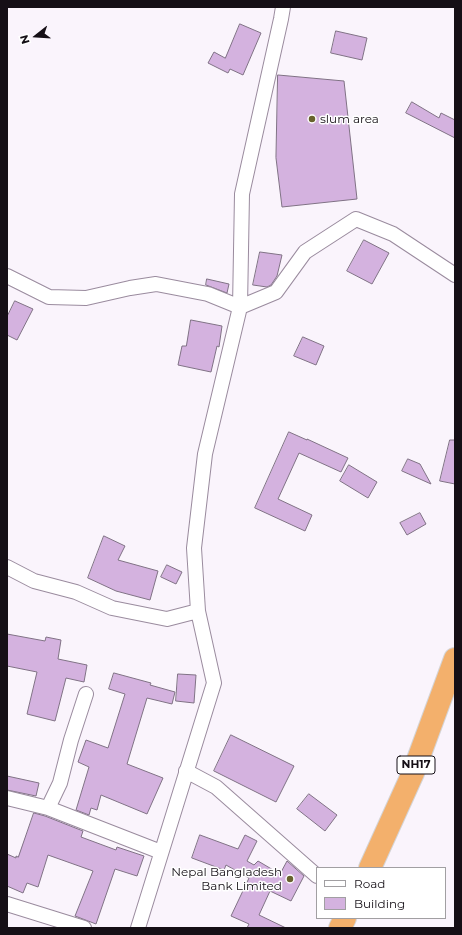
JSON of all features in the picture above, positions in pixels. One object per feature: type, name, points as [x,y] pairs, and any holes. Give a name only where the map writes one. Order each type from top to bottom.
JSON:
[{"type":"highway","name":"NH17","points":[[370,867],[413,773],[455,659]]},
{"type":"highway","points":[[340,928],[344,919]]},
{"type":"street","points":[[138,928],[214,683],[198,611],[194,548],[205,454],[240,307],[242,194],[283,7]]},
{"type":"street","points":[[7,276],[49,297],[86,298],[156,284],[208,294],[240,307],[276,292],[305,252],[356,219],[393,234],[455,275]]},
{"type":"street","points":[[7,567],[34,581],[76,592],[112,608],[168,618],[198,611]]},
{"type":"street","points":[[48,808],[60,782],[71,740],[86,694]]},
{"type":"street","points":[[186,771],[216,787],[316,875]]},
{"type":"street","points":[[7,798],[48,808],[161,852]]},
{"type":"street","points":[[7,904],[84,928]]},
{"type":"building","points":[[240,24],[261,33],[243,75],[230,69],[228,73],[208,63],[214,52],[225,58]]},
{"type":"building","points":[[336,31],[367,38],[362,60],[331,53]]},
{"type":"building","name":"slum area","points":[[278,75],[344,81],[357,199],[282,207],[276,158]]},
{"type":"building","points":[[412,102],[439,118],[441,113],[455,120],[455,138],[406,113]]},
{"type":"building","points":[[364,240],[389,253],[372,284],[347,271]]},
{"type":"building","points":[[260,252],[282,255],[277,276],[271,285],[267,287],[253,285]]},
{"type":"building","points":[[207,279],[229,284],[227,293],[206,285]]},
{"type":"building","points":[[15,301],[33,309],[17,340],[7,335],[7,317]]},
{"type":"building","points":[[191,320],[222,326],[219,347],[217,346],[211,372],[178,365],[182,346],[186,346]]},
{"type":"building","points":[[303,337],[324,346],[316,365],[294,356]]},
{"type":"building","points":[[289,432],[348,458],[341,472],[299,453],[278,499],[312,515],[305,531],[255,508]]},
{"type":"building","points":[[450,440],[455,440],[455,484],[440,481]]},
{"type":"building","points":[[408,459],[420,464],[431,484],[402,471]]},
{"type":"building","points":[[349,465],[377,482],[368,498],[340,481]]},
{"type":"building","points":[[420,513],[426,524],[407,535],[400,523]]},
{"type":"building","points":[[104,536],[125,546],[118,560],[158,571],[150,600],[116,591],[88,578]]},
{"type":"building","points":[[167,565],[182,572],[176,584],[161,577]]},
{"type":"building","points":[[7,634],[45,641],[46,637],[61,640],[58,659],[87,665],[84,682],[66,678],[55,721],[27,714],[37,672],[7,666]]},
{"type":"building","points":[[114,673],[151,683],[150,685],[175,692],[172,704],[147,698],[127,764],[163,778],[147,814],[101,795],[97,810],[91,808],[89,815],[76,810],[89,767],[78,762],[86,740],[108,748],[125,694],[109,689]]},
{"type":"building","points":[[178,674],[196,675],[194,703],[176,701]]},
{"type":"building","points":[[231,735],[294,766],[276,802],[214,771]]},
{"type":"building","points":[[7,776],[39,783],[36,796],[7,790]]},
{"type":"building","points":[[309,794],[337,815],[325,831],[297,809]]},
{"type":"building","points":[[34,813],[83,831],[81,837],[116,850],[117,847],[144,856],[137,876],[115,869],[96,924],[75,916],[93,871],[48,855],[38,887],[27,883],[23,893],[7,886],[7,854],[16,858],[16,856],[18,857]]},
{"type":"building","points":[[200,835],[238,849],[245,835],[257,841],[247,861],[254,865],[258,861],[280,874],[287,861],[304,876],[291,901],[270,891],[259,915],[286,928],[247,928],[249,924],[231,916],[249,878],[226,865],[224,870],[192,858]]},
{"type":"place","name":"slum area","points":[[312,119]]},
{"type":"place","name":"Nepal Bangladesh Bank Limited","points":[[290,879]]}]
